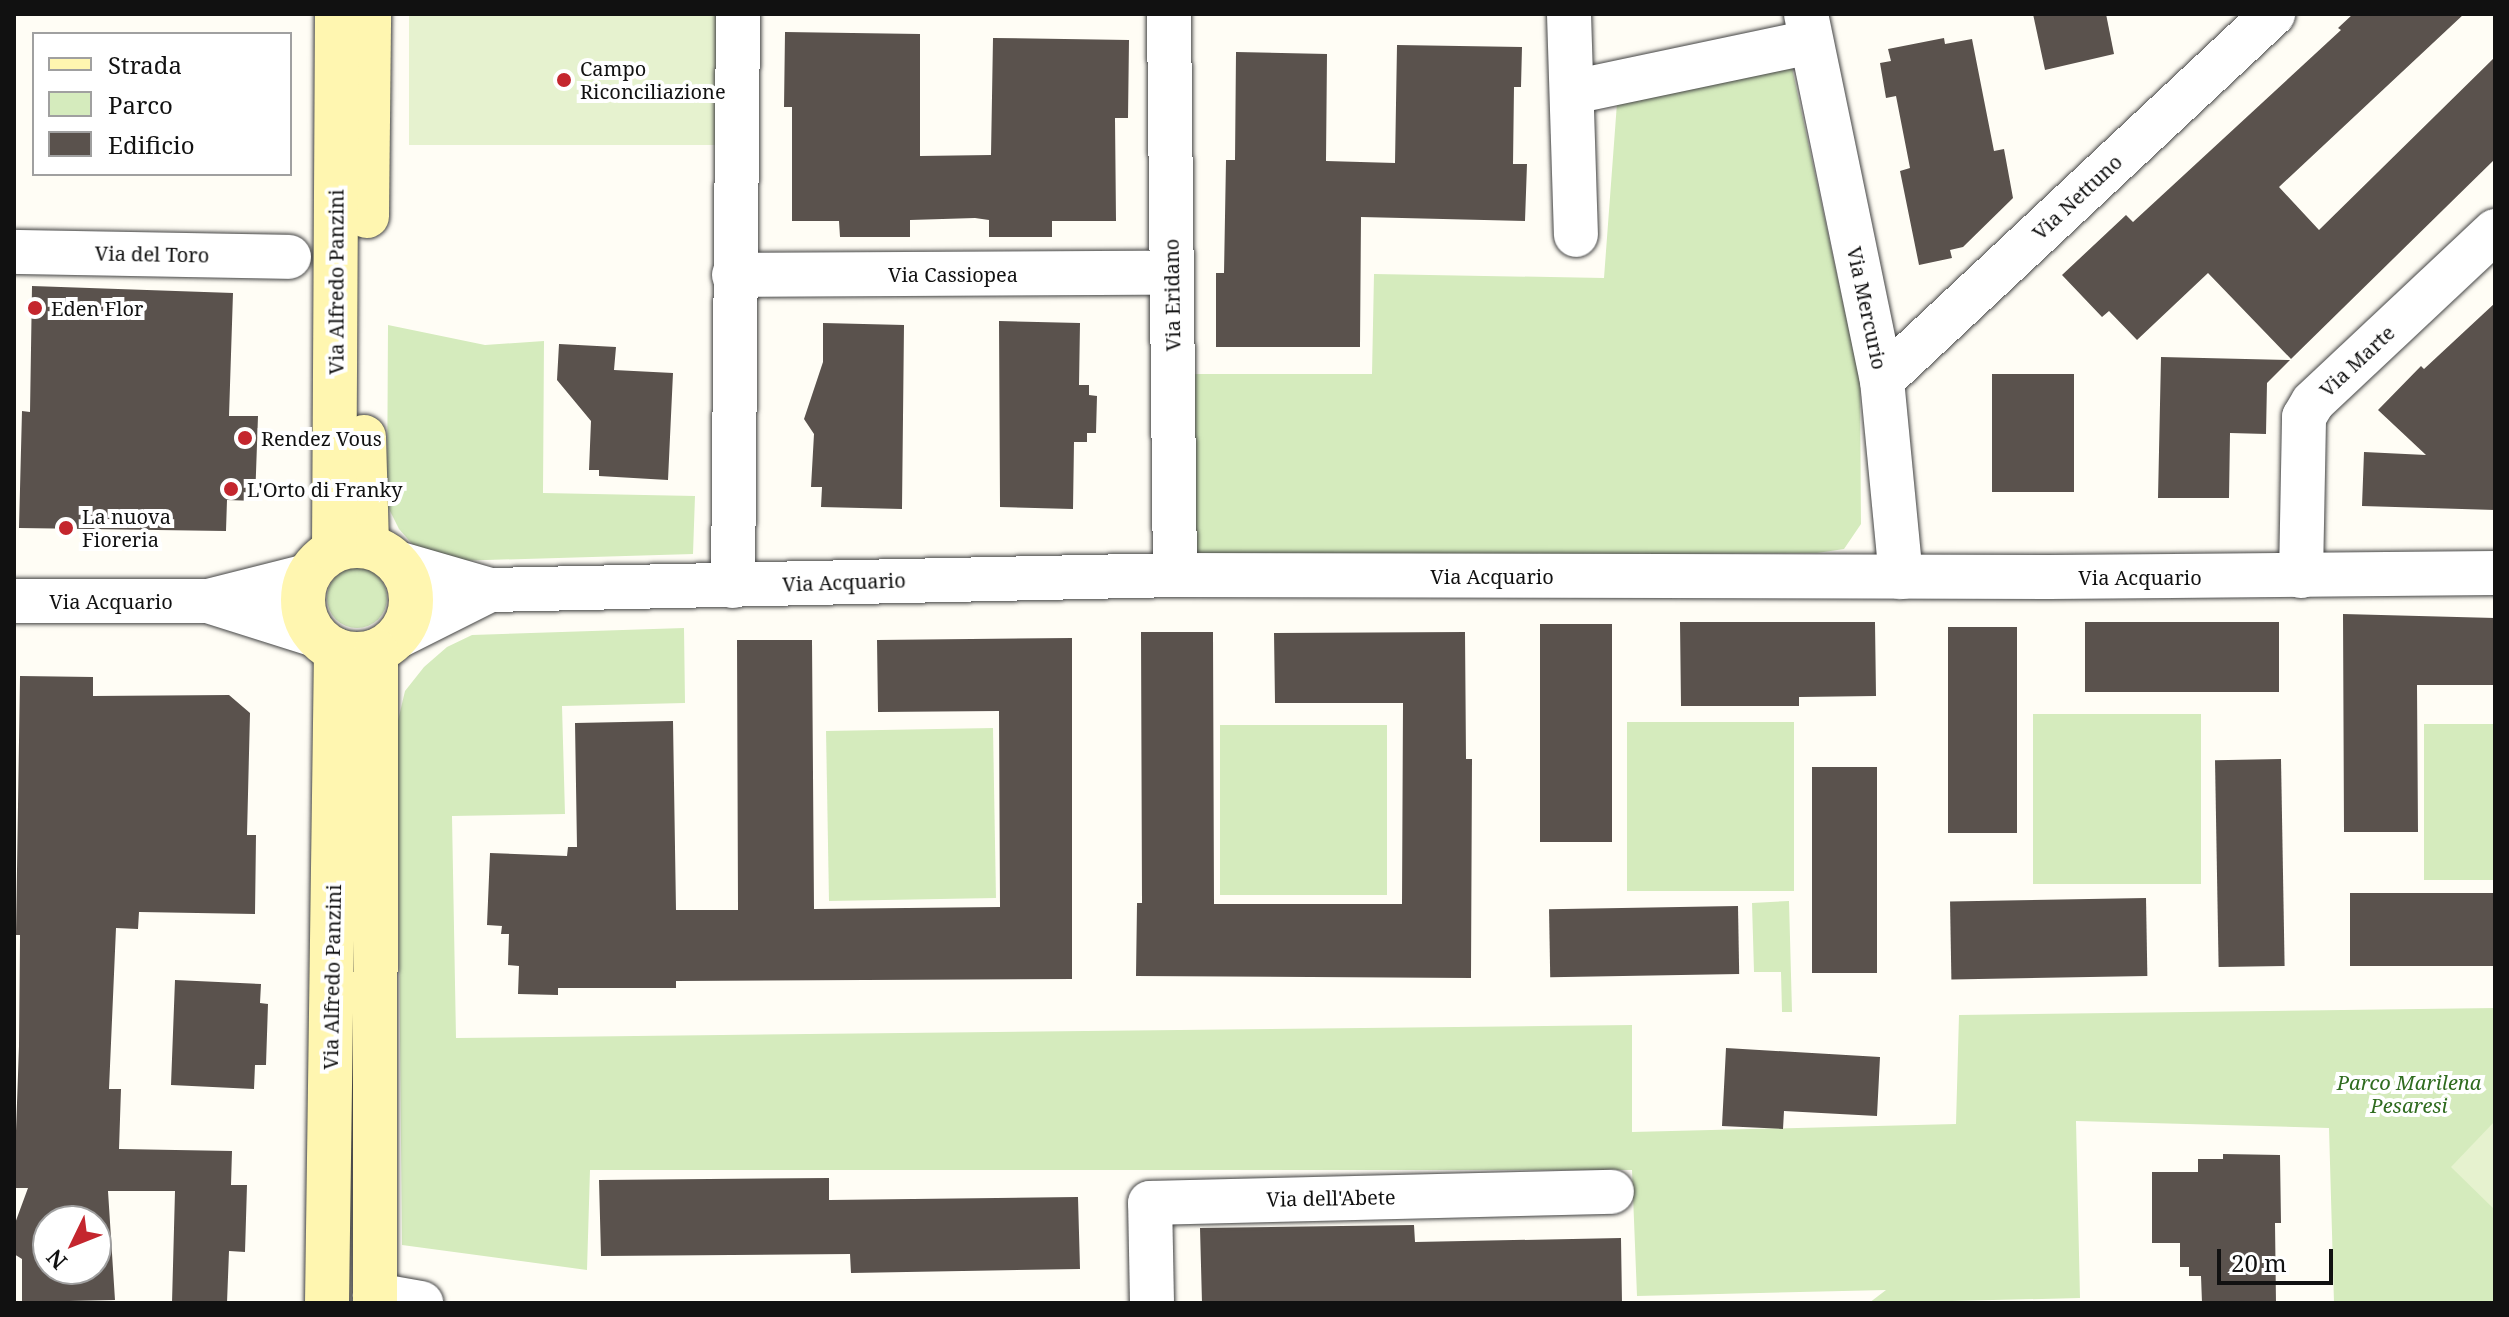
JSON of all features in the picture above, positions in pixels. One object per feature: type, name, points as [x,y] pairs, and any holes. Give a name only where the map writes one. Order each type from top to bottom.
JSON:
[{"type":"main road","name":"Via Alfredo Panzini","points":[[337,14],[352,559]]},
{"type":"main road","name":"Via Alfredo Panzini","points":[[356,643],[305,618],[302,598],[352,559],[364,462],[369,14]]},
{"type":"main road","name":"Via Alfredo Panzini","points":[[352,559],[408,583],[411,602],[408,618],[356,643]]},
{"type":"main road","name":"Via Alfredo Panzini","points":[[356,643],[375,1299]]},
{"type":"main road","name":"Via Alfredo Panzini","points":[[327,1303],[356,643]]},
{"type":"street","points":[[733,586],[738,14]]},
{"type":"street","name":"Via Eridano","points":[[1169,14],[1175,575]]},
{"type":"street","points":[[1569,14],[1576,235]]},
{"type":"street","name":"Via Nettuno","points":[[1882,380],[2273,14]]},
{"type":"street","name":"Via Mercurio","points":[[1573,92],[1809,28],[1882,380],[1901,577]]},
{"type":"street","name":"Via Marte","points":[[2301,576],[2304,417],[2313,402],[2495,231]]},
{"type":"street","name":"Via del Toro","points":[[14,252],[289,257]]},
{"type":"street","name":"Via Cassiopea","points":[[734,275],[1171,273]]},
{"type":"street","name":"Via Acquario","points":[[208,601],[352,559],[490,590],[1175,575],[1901,577],[2495,573]]},
{"type":"street","name":"Via Acquario","points":[[14,601],[208,601],[356,643],[490,590]]},
{"type":"street","name":"Via dell'Abete","points":[[1152,1303],[1150,1203],[1612,1192]]},
{"type":"street","points":[[375,1299],[421,1303]]},
{"type":"green space","name":"Campo Riconciliazione","points":[[409,14],[721,14],[721,145],[409,145]]},
{"type":"green space","points":[[1792,68],[1860,381],[1861,524],[1844,549],[1817,553],[1190,557],[1190,374],[1372,374],[1374,274],[1604,278],[1617,103]]},
{"type":"green space","points":[[388,325],[485,345],[544,341],[543,493],[695,496],[693,554],[454,561],[414,546],[399,529],[387,505]]},
{"type":"green space","points":[[357,568],[379,576],[387,598],[379,620],[357,628],[335,620],[327,598],[335,576]]},
{"type":"green space","name":"Parco Marilena Pesaresi","points":[[684,628],[685,703],[562,706],[565,814],[452,816],[456,1038],[1632,1025],[1632,1132],[1956,1124],[1959,1015],[2495,1008],[2495,1303],[2334,1303],[2329,1128],[2076,1121],[2080,1298],[1869,1303],[1886,1290],[1637,1296],[1632,1170],[590,1170],[587,1270],[402,1245],[397,725],[405,691],[424,667],[447,647],[472,635]]},
{"type":"green space","points":[[2033,714],[2201,714],[2201,884],[2033,884]]},
{"type":"green space","points":[[1627,722],[1794,722],[1794,891],[1627,891]]},
{"type":"green space","points":[[2424,724],[2495,724],[2495,880],[2424,880]]},
{"type":"green space","points":[[1220,725],[1387,725],[1387,895],[1220,895]]},
{"type":"green space","points":[[993,728],[996,898],[829,901],[826,731]]},
{"type":"green space","points":[[1789,901],[1792,1012],[1782,1012],[1781,972],[1754,972],[1752,903]]},
{"type":"green space","points":[[2495,1121],[2495,1210],[2451,1167]]},
{"type":"building","points":[[2033,14],[2106,14],[2114,54],[2045,70]]},
{"type":"building","points":[[2353,14],[2464,14],[2279,187],[2319,230],[2495,57],[2495,159],[2291,359],[2208,273],[2137,340],[2109,311],[2102,317],[2062,275],[2126,215],[2133,222],[2341,30],[2338,28]]},
{"type":"building","points":[[785,32],[920,34],[920,156],[991,155],[993,38],[1129,40],[1128,118],[1115,118],[1116,221],[1052,221],[1052,237],[989,237],[989,220],[910,220],[910,237],[840,237],[839,221],[792,221],[792,107],[784,107]]},
{"type":"building","points":[[1944,38],[1945,44],[1972,39],[1994,151],[2004,149],[2013,198],[1963,247],[1950,250],[1952,258],[1919,265],[1900,171],[1910,168],[1896,96],[1886,98],[1880,63],[1891,61],[1888,49]]},
{"type":"building","points":[[1397,45],[1522,47],[1521,87],[1514,87],[1513,164],[1527,164],[1525,221],[1361,217],[1360,347],[1216,347],[1216,273],[1224,273],[1226,160],[1235,160],[1236,52],[1327,54],[1326,161],[1395,163]]},
{"type":"building","points":[[32,286],[233,293],[229,416],[258,416],[255,501],[227,500],[226,531],[19,528],[22,411],[30,412]]},
{"type":"building","points":[[2495,303],[2495,510],[2362,506],[2364,452],[2426,455],[2378,410],[2421,366],[2424,369]]},
{"type":"building","points":[[999,321],[1080,323],[1079,385],[1089,385],[1089,395],[1097,396],[1096,433],[1087,433],[1087,442],[1074,442],[1073,509],[1000,507]]},
{"type":"building","points":[[823,323],[904,325],[902,509],[821,507],[822,487],[811,487],[814,434],[804,419],[823,362]]},
{"type":"building","points":[[559,344],[616,347],[614,370],[673,373],[668,480],[599,476],[599,470],[589,470],[591,421],[557,380]]},
{"type":"building","points":[[2161,357],[2290,360],[2267,383],[2266,434],[2230,433],[2229,498],[2158,498]]},
{"type":"building","points":[[1992,374],[2074,374],[2074,492],[1992,492]]},
{"type":"building","points":[[2343,614],[2495,618],[2495,685],[2417,685],[2418,832],[2344,832]]},
{"type":"building","points":[[1680,622],[1875,622],[1876,696],[1799,697],[1799,706],[1681,706]]},
{"type":"building","points":[[2085,622],[2279,622],[2279,692],[2085,692]]},
{"type":"building","points":[[1540,624],[1612,624],[1612,842],[1540,842]]},
{"type":"building","points":[[1948,627],[2017,627],[2017,833],[1948,833]]},
{"type":"building","points":[[1141,632],[1213,632],[1214,904],[1402,904],[1403,703],[1275,703],[1274,633],[1465,632],[1466,759],[1472,759],[1471,978],[1136,976],[1137,903],[1142,903]]},
{"type":"building","points":[[1072,638],[1072,979],[676,981],[676,988],[558,988],[558,995],[518,994],[519,966],[508,965],[509,934],[501,934],[502,926],[487,925],[490,853],[567,856],[568,847],[577,847],[575,723],[673,721],[676,910],[738,910],[737,640],[812,640],[814,909],[1000,907],[999,711],[878,712],[877,640]]},
{"type":"building","points":[[20,676],[93,677],[93,696],[229,695],[250,713],[247,835],[256,835],[255,914],[139,912],[138,929],[116,928],[109,1089],[121,1089],[119,1149],[232,1151],[231,1185],[247,1185],[245,1252],[229,1251],[227,1303],[172,1303],[175,1191],[108,1191],[109,1205],[32,1205],[32,1285],[112,1285],[112,1253],[115,1300],[22,1302],[22,1259],[14,1254],[14,1226],[28,1188],[14,1188],[20,935],[16,935]]},
{"type":"building","points":[[2281,759],[2285,966],[2219,967],[2215,760]]},
{"type":"building","points":[[1812,767],[1877,767],[1877,973],[1812,973]]},
{"type":"building","points":[[2350,893],[2495,893],[2495,966],[2350,966]]},
{"type":"building","points":[[2146,898],[2147,976],[1951,979],[1950,901]]},
{"type":"building","points":[[1738,906],[1739,974],[1550,977],[1549,909]]},
{"type":"building","points":[[175,980],[261,984],[260,1003],[268,1004],[266,1065],[255,1065],[254,1089],[171,1085]]},
{"type":"building","points":[[1726,1048],[1880,1057],[1877,1116],[1784,1111],[1783,1129],[1722,1126]]},
{"type":"building","points":[[2223,1154],[2280,1155],[2281,1223],[2275,1223],[2276,1303],[2202,1303],[2201,1276],[2189,1276],[2189,1267],[2180,1267],[2180,1243],[2152,1243],[2152,1172],[2198,1172],[2198,1159],[2223,1159]]},
{"type":"building","points":[[829,1178],[829,1200],[1078,1197],[1080,1269],[851,1273],[850,1254],[601,1256],[599,1180]]},
{"type":"building","points":[[1414,1225],[1415,1242],[1621,1238],[1622,1303],[1202,1303],[1200,1228]]},
{"type":"place","name":"Campo Riconciliazione","points":[[564,80]]},
{"type":"place","name":"Eden Flor","points":[[35,308]]},
{"type":"place","name":"Rendez Vous","points":[[245,438]]},
{"type":"place","name":"L'Orto di Franky","points":[[231,489]]},
{"type":"place","name":"La nuova Fioreria","points":[[66,528]]}]
